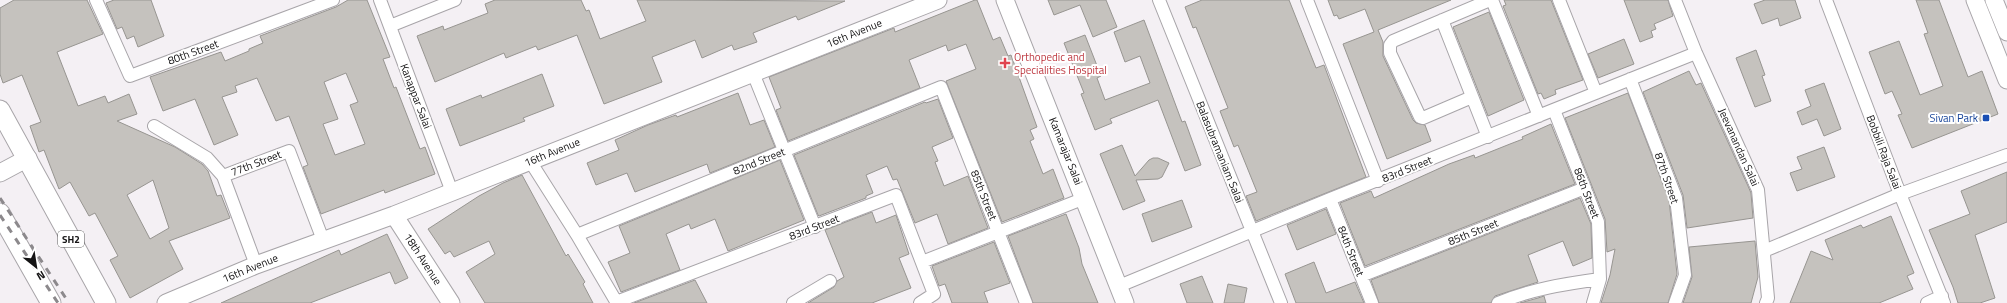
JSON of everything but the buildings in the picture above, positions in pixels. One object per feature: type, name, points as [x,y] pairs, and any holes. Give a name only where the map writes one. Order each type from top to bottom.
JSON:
[{"type":"main road","name":"SH2","points":[[3,122],[28,158],[106,303]]},
{"type":"main road","points":[[0,213],[51,303]]},
{"type":"street","name":"80th Street","points":[[96,0],[130,76],[333,0]]},
{"type":"street","name":"Kanappar Salai","points":[[380,0],[452,192]]},
{"type":"street","points":[[390,26],[455,0]]},
{"type":"street","name":"16th Avenue","points":[[166,303],[256,265],[394,215],[938,0]]},
{"type":"street","name":"Kamarajar Salai","points":[[1005,0],[1126,303]]},
{"type":"street","name":"Balasubramaniam Salai","points":[[1159,0],[1281,303]]},
{"type":"street","points":[[1472,97],[1424,118],[1420,118],[1390,53],[1390,45],[1393,41],[1491,0],[1539,116]]},
{"type":"street","points":[[1559,0],[1596,93]]},
{"type":"street","name":"Jeevanandan Salai","points":[[1675,0],[1696,53],[1758,190],[1768,298],[1766,303]]},
{"type":"street","name":"Bobbili Raja Salai","points":[[1826,0],[1900,194],[1943,300]]},
{"type":"street","points":[[1975,0],[2007,80]]},
{"type":"street","points":[[1994,0],[2007,32]]},
{"type":"street","points":[[1311,1],[1378,181]]},
{"type":"street","points":[[1442,20],[1488,137]]},
{"type":"street","name":"83rd Street","points":[[1119,286],[1330,199],[1696,53]]},
{"type":"street","points":[[753,73],[815,227]]},
{"type":"street","name":"87th Street","points":[[1630,79],[1676,198],[1684,275],[1675,303]]},
{"type":"street","name":"82nd Street","points":[[577,235],[941,87]]},
{"type":"street","name":"85th Street","points":[[941,87],[1026,303]]},
{"type":"street","name":"86th Street","points":[[1554,110],[1598,222],[1600,279],[1593,303]]},
{"type":"street","points":[[154,126],[206,158],[223,176]]},
{"type":"street","name":"77th Street","points":[[256,265],[223,176],[289,151],[323,240]]},
{"type":"street","points":[[1764,251],[1900,194],[2007,155]]},
{"type":"street","points":[[0,173],[28,158]]},
{"type":"street","points":[[530,161],[617,302]]},
{"type":"street","name":"85th Street","points":[[1361,276],[1585,188]]},
{"type":"street","name":"83rd Street","points":[[617,302],[896,195],[934,294],[920,303]]},
{"type":"street","points":[[922,262],[1085,198]]},
{"type":"street","name":"84th Street","points":[[1330,199],[1372,303]]},
{"type":"street","name":"18th Avenue","points":[[394,215],[451,303]]},
{"type":"street","points":[[1498,303],[1536,289],[1600,279]]},
{"type":"street","points":[[793,303],[830,281]]},
{"type":"street","points":[[1928,303],[1943,300]]},
{"type":"railway","points":[[0,198],[69,303]]},
{"type":"railway","points":[[0,215],[58,303]]},
{"type":"place","name":"Orthopedic and Specialities Hospital","points":[[1005,63]]},
{"type":"place","name":"Sivan Park","points":[[1986,118]]}]
